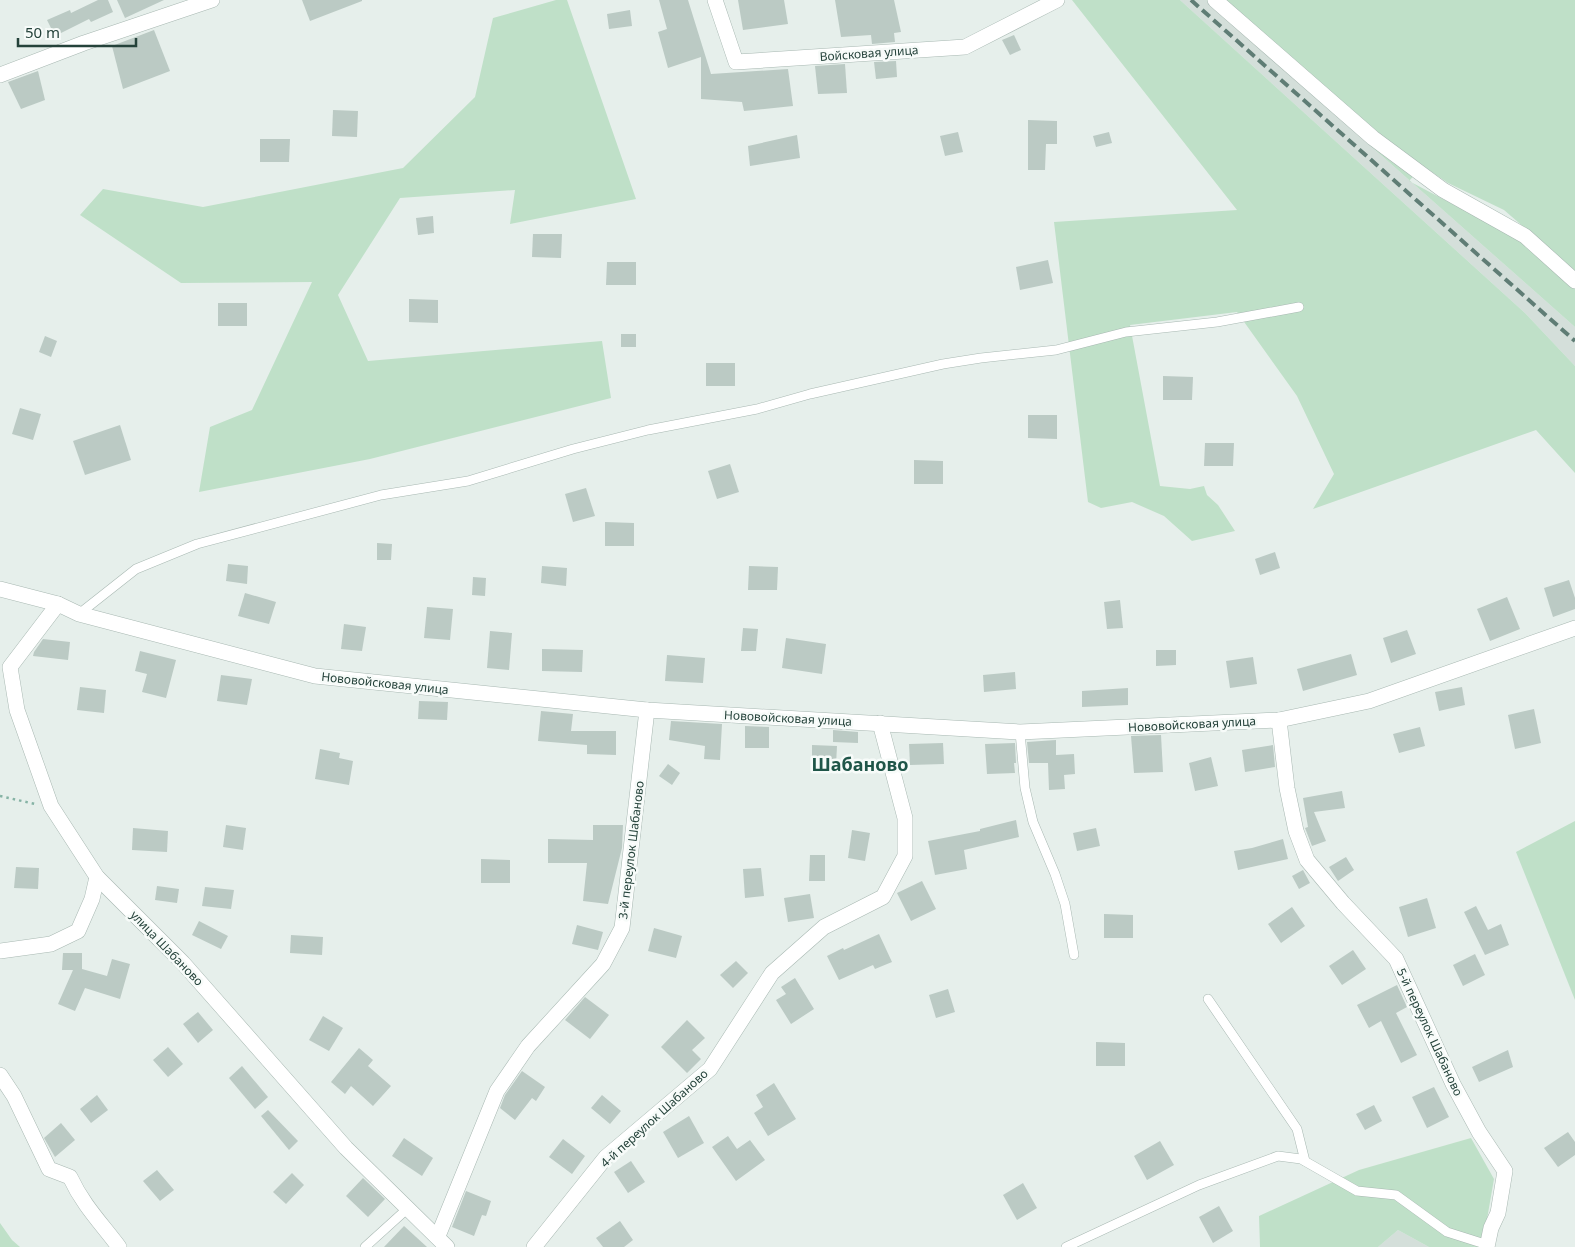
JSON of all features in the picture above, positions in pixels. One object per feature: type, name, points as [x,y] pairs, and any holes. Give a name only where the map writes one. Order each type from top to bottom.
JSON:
[{"type":"street","points":[[0,75],[84,43],[212,0]]},
{"type":"street","name":"Войсковая улица","points":[[715,0],[736,62],[965,47],[1057,0]]},
{"type":"street","points":[[1215,0],[1373,138],[1443,190],[1524,236],[1575,281]]},
{"type":"street","name":"Нововойсковая улица","points":[[0,588],[58,604],[80,614],[315,676],[647,710],[1020,732],[1278,720],[1369,701],[1575,628]]},
{"type":"street","name":"улица Шабаново","points":[[58,604],[5,668],[17,710],[51,806],[97,877],[184,964],[346,1148],[406,1209],[442,1242]]},
{"type":"street","name":"3-й переулок Шабаново","points":[[442,1242],[497,1091],[528,1046],[603,964],[622,928],[647,710]]},
{"type":"street","name":"5-й переулок Шабаново","points":[[1278,720],[1287,788],[1296,831],[1307,860],[1343,903],[1396,959],[1453,1084],[1479,1132],[1505,1172],[1498,1214],[1491,1228],[1487,1246]]},
{"type":"street","name":"4-й переулок Шабаново","points":[[534,1247],[606,1157],[710,1069],[772,973],[824,927],[883,897],[905,856],[905,818],[880,723]]},
{"type":"street","points":[[0,951],[51,944],[78,931],[92,899],[97,877]]},
{"type":"street","points":[[0,1075],[14,1096],[50,1169],[70,1177],[79,1196],[119,1247]]},
{"type":"lane","points":[[80,614],[136,569],[198,544],[382,495],[468,481],[573,449],[648,430],[757,409],[810,394],[943,364],[1056,350],[1126,332],[1217,322],[1299,307]]},
{"type":"lane","points":[[1020,732],[1025,788],[1033,822],[1055,874],[1065,904],[1074,955]]},
{"type":"lane","points":[[1208,999],[1297,1130],[1305,1161]]},
{"type":"lane","points":[[1066,1247],[1199,1185],[1278,1156],[1301,1159],[1357,1191],[1396,1195],[1447,1232],[1487,1246]]},
{"type":"lane","points":[[365,1247],[406,1209]]},
{"type":"path","points":[[0,796],[51,806]]},
{"type":"shaded area","points":[[1180,0],[1206,0],[1575,327],[1575,366],[1525,313]]},
{"type":"shaded area","points":[[1398,1230],[1429,1247],[1378,1247]]},
{"type":"green space","points":[[556,0],[567,0],[636,199],[510,224],[515,190],[400,198],[338,295],[368,361],[602,341],[611,398],[370,459],[199,492],[210,427],[252,410],[312,282],[181,283],[80,215],[103,189],[203,207],[403,168],[475,97],[493,18]]},
{"type":"green space","points":[[1072,0],[1180,0],[1525,313],[1575,366],[1575,473],[1536,430],[1313,509],[1334,474],[1297,396],[1237,312],[1130,325],[1160,486],[1190,489],[1204,486],[1207,495],[1218,505],[1235,531],[1192,541],[1164,516],[1132,502],[1101,508],[1088,502],[1054,222],[1237,210]]},
{"type":"green space","points":[[1206,0],[1575,0],[1575,271],[1504,210],[1448,183],[1423,166],[1410,180]]},
{"type":"green space","points":[[1412,183],[1522,241],[1575,287],[1575,327]]},
{"type":"green space","points":[[1575,821],[1575,1000],[1516,852]]},
{"type":"green space","points":[[1471,1138],[1494,1179],[1483,1242],[1480,1247],[1429,1247],[1398,1230],[1378,1247],[1260,1247],[1259,1216],[1359,1170]]},
{"type":"green space","points":[[0,1223],[12,1240],[20,1247],[0,1247]]},
{"type":"building","points":[[98,0],[108,0],[113,12],[91,22],[89,19],[55,36],[47,20],[70,10],[71,13]]},
{"type":"building","points":[[117,0],[164,0],[125,18]]},
{"type":"building","points":[[302,0],[362,0],[362,1],[310,21]]},
{"type":"building","points":[[659,0],[688,0],[711,74],[788,69],[793,106],[744,111],[742,102],[701,99],[701,57],[668,68],[658,32],[667,29]]},
{"type":"building","points":[[738,0],[784,0],[788,24],[743,30]]},
{"type":"building","points":[[835,0],[894,0],[901,32],[894,33],[895,42],[872,44],[871,35],[841,37]]},
{"type":"building","points":[[630,10],[632,26],[609,29],[607,14]]},
{"type":"building","points":[[154,30],[170,71],[123,89],[112,46]]},
{"type":"building","points":[[1014,35],[1021,50],[1010,55],[1002,40]]},
{"type":"building","points":[[896,61],[897,77],[876,79],[874,62]]},
{"type":"building","points":[[845,64],[847,93],[818,94],[815,66]]},
{"type":"building","points":[[38,71],[45,100],[21,109],[8,82]]},
{"type":"building","points":[[333,110],[358,111],[357,137],[332,136]]},
{"type":"building","points":[[1028,120],[1057,121],[1057,144],[1046,144],[1045,170],[1028,170]]},
{"type":"building","points":[[958,132],[963,152],[945,156],[940,136]]},
{"type":"building","points":[[1109,132],[1112,143],[1096,147],[1093,136]]},
{"type":"building","points":[[797,135],[800,158],[750,166],[748,146]]},
{"type":"building","points":[[260,139],[290,139],[289,162],[260,162]]},
{"type":"building","points":[[433,216],[434,233],[418,235],[416,218]]},
{"type":"building","points":[[533,234],[562,234],[561,258],[532,257]]},
{"type":"building","points":[[1048,260],[1053,283],[1020,290],[1016,267]]},
{"type":"building","points":[[607,262],[636,262],[636,285],[606,285]]},
{"type":"building","points":[[409,299],[438,300],[438,323],[409,322]]},
{"type":"building","points":[[218,303],[247,303],[247,326],[218,326]]},
{"type":"building","points":[[621,334],[636,334],[636,347],[621,347]]},
{"type":"building","points":[[45,336],[57,341],[51,357],[39,352]]},
{"type":"building","points":[[706,363],[735,363],[735,386],[706,386]]},
{"type":"building","points":[[1163,376],[1193,377],[1192,400],[1163,400]]},
{"type":"building","points":[[20,408],[41,414],[33,440],[12,434]]},
{"type":"building","points":[[1028,415],[1057,415],[1057,439],[1028,438]]},
{"type":"building","points":[[120,425],[131,460],[85,475],[73,441]]},
{"type":"building","points":[[1205,443],[1234,443],[1233,466],[1204,466]]},
{"type":"building","points":[[914,460],[943,461],[943,484],[914,484]]},
{"type":"building","points":[[730,464],[739,492],[717,499],[708,471]]},
{"type":"building","points":[[586,488],[595,516],[573,522],[565,494]]},
{"type":"building","points":[[605,522],[634,523],[634,546],[605,546]]},
{"type":"building","points":[[377,543],[392,544],[391,560],[377,560]]},
{"type":"building","points":[[1275,552],[1280,568],[1260,575],[1255,559]]},
{"type":"building","points":[[228,564],[248,566],[247,584],[226,581]]},
{"type":"building","points":[[542,566],[567,568],[566,586],[541,583]]},
{"type":"building","points":[[749,566],[778,567],[777,590],[748,590]]},
{"type":"building","points":[[473,577],[486,578],[485,596],[472,595]]},
{"type":"building","points":[[1569,580],[1575,598],[1575,609],[1553,617],[1544,588]]},
{"type":"building","points":[[245,593],[276,602],[269,624],[238,616]]},
{"type":"building","points":[[1507,597],[1520,629],[1490,641],[1477,609]]},
{"type":"building","points":[[1120,600],[1123,628],[1107,629],[1104,602]]},
{"type":"building","points":[[427,607],[453,609],[450,640],[424,638]]},
{"type":"building","points":[[344,624],[366,627],[362,651],[341,649]]},
{"type":"building","points":[[743,628],[758,629],[756,651],[741,651]]},
{"type":"building","points":[[1407,630],[1416,654],[1391,663],[1383,638]]},
{"type":"building","points":[[490,631],[512,633],[509,670],[487,668]]},
{"type":"building","points":[[786,638],[826,644],[822,674],[782,668]]},
{"type":"building","points":[[43,639],[70,642],[68,660],[33,656]]},
{"type":"building","points":[[542,649],[583,650],[582,672],[542,671]]},
{"type":"building","points":[[1156,650],[1176,650],[1176,665],[1156,666]]},
{"type":"building","points":[[140,651],[176,660],[166,698],[142,692],[147,674],[135,671]]},
{"type":"building","points":[[1351,654],[1357,675],[1303,691],[1297,669]]},
{"type":"building","points":[[667,655],[705,658],[703,683],[665,681]]},
{"type":"building","points":[[1253,657],[1257,684],[1230,688],[1226,661]]},
{"type":"building","points":[[1015,672],[1016,689],[984,692],[983,675]]},
{"type":"building","points":[[221,675],[252,679],[247,705],[217,701]]},
{"type":"building","points":[[80,687],[106,690],[104,713],[77,710]]},
{"type":"building","points":[[1462,687],[1465,705],[1439,711],[1435,692]]},
{"type":"building","points":[[1128,688],[1128,705],[1082,707],[1082,691]]},
{"type":"building","points":[[419,701],[448,702],[447,720],[418,719]]},
{"type":"building","points":[[1534,709],[1541,743],[1515,749],[1508,715]]},
{"type":"building","points":[[541,711],[573,714],[571,731],[616,731],[616,755],[587,754],[587,745],[538,741]]},
{"type":"building","points":[[671,721],[722,724],[720,760],[704,759],[705,746],[669,740]]},
{"type":"building","points":[[745,726],[769,727],[769,748],[745,748]]},
{"type":"building","points":[[1420,727],[1425,746],[1399,753],[1393,734]]},
{"type":"building","points":[[833,730],[858,732],[858,743],[833,742]]},
{"type":"building","points":[[1161,735],[1163,772],[1134,773],[1131,736]]},
{"type":"building","points":[[1056,740],[1056,755],[1074,754],[1075,774],[1064,775],[1065,789],[1049,790],[1048,763],[1029,763],[1027,742]]},
{"type":"building","points":[[943,743],[944,764],[910,765],[909,744]]},
{"type":"building","points":[[1015,743],[1015,773],[987,774],[985,744]]},
{"type":"building","points":[[812,745],[837,746],[836,765],[812,764]]},
{"type":"building","points":[[1273,745],[1275,767],[1245,772],[1242,750]]},
{"type":"building","points":[[320,749],[340,753],[339,758],[353,761],[349,785],[315,779]]},
{"type":"building","points":[[1211,757],[1218,786],[1195,791],[1189,763]]},
{"type":"building","points":[[668,764],[680,773],[672,785],[659,776]]},
{"type":"building","points":[[1342,791],[1345,808],[1314,812],[1326,841],[1312,846],[1305,828],[1308,827],[1303,798]]},
{"type":"building","points":[[1016,820],[1019,837],[964,850],[967,869],[935,875],[928,841],[980,831],[980,829]]},
{"type":"building","points":[[226,825],[246,828],[243,850],[223,847]]},
{"type":"building","points":[[593,825],[623,825],[622,848],[608,904],[583,901],[587,863],[548,863],[548,839],[593,840]]},
{"type":"building","points":[[133,828],[168,831],[167,852],[132,850]]},
{"type":"building","points":[[1096,828],[1100,846],[1077,851],[1073,833]]},
{"type":"building","points":[[852,830],[870,833],[865,861],[848,858]]},
{"type":"building","points":[[1283,839],[1288,859],[1238,870],[1234,851]]},
{"type":"building","points":[[810,855],[825,855],[825,881],[809,881]]},
{"type":"building","points":[[1346,857],[1354,870],[1338,881],[1329,867]]},
{"type":"building","points":[[481,859],[510,860],[510,883],[481,883]]},
{"type":"building","points":[[16,867],[39,868],[38,889],[14,888]]},
{"type":"building","points":[[761,868],[764,896],[745,898],[743,869]]},
{"type":"building","points":[[1303,870],[1310,883],[1299,889],[1292,876]]},
{"type":"building","points":[[922,881],[936,909],[911,921],[897,893]]},
{"type":"building","points":[[157,886],[179,889],[177,903],[155,900]]},
{"type":"building","points":[[205,887],[234,890],[231,909],[202,906]]},
{"type":"building","points":[[810,894],[814,918],[788,922],[784,898]]},
{"type":"building","points":[[1427,898],[1436,928],[1408,937],[1399,907]]},
{"type":"building","points":[[1476,906],[1488,930],[1501,924],[1509,945],[1485,955],[1464,912]]},
{"type":"building","points":[[1292,907],[1305,926],[1281,943],[1268,924]]},
{"type":"building","points":[[1104,914],[1133,915],[1133,938],[1104,938]]},
{"type":"building","points":[[199,921],[228,936],[221,949],[192,935]]},
{"type":"building","points":[[577,925],[603,932],[598,950],[572,944]]},
{"type":"building","points":[[654,928],[682,936],[676,958],[648,951]]},
{"type":"building","points":[[879,934],[892,962],[875,969],[873,965],[839,980],[827,956]]},
{"type":"building","points":[[291,935],[323,937],[322,955],[290,953]]},
{"type":"building","points":[[1353,950],[1366,969],[1342,985],[1329,966]]},
{"type":"building","points":[[63,953],[82,953],[82,969],[107,976],[112,959],[130,964],[120,999],[85,988],[75,1011],[58,1004],[73,970],[62,970]]},
{"type":"building","points":[[1475,954],[1485,975],[1463,986],[1453,965]]},
{"type":"building","points":[[736,961],[748,973],[733,988],[720,975]]},
{"type":"building","points":[[795,978],[814,1009],[791,1024],[776,1000],[786,994],[781,987]]},
{"type":"building","points":[[1397,985],[1407,1007],[1396,1013],[1417,1055],[1401,1063],[1381,1021],[1369,1028],[1357,1005]]},
{"type":"building","points":[[948,989],[955,1012],[936,1018],[929,995]]},
{"type":"building","points":[[585,997],[609,1015],[590,1039],[565,1020]]},
{"type":"building","points":[[198,1012],[213,1030],[198,1043],[183,1024]]},
{"type":"building","points":[[323,1016],[343,1028],[329,1051],[309,1040]]},
{"type":"building","points":[[687,1020],[705,1038],[692,1050],[701,1059],[687,1073],[661,1047]]},
{"type":"building","points":[[1096,1042],[1125,1043],[1125,1066],[1096,1066]]},
{"type":"building","points":[[168,1047],[183,1064],[168,1077],[153,1060]]},
{"type":"building","points":[[359,1048],[373,1060],[368,1066],[391,1086],[373,1106],[351,1086],[345,1094],[331,1082]]},
{"type":"building","points":[[1508,1050],[1513,1067],[1479,1082],[1472,1067]]},
{"type":"building","points":[[242,1066],[268,1097],[255,1109],[229,1078]]},
{"type":"building","points":[[522,1071],[545,1087],[536,1101],[532,1098],[515,1120],[500,1108],[505,1095]]},
{"type":"building","points":[[774,1083],[796,1119],[768,1136],[754,1113],[763,1107],[756,1095]]},
{"type":"building","points":[[1434,1087],[1449,1117],[1427,1128],[1412,1097]]},
{"type":"building","points":[[97,1095],[108,1110],[91,1123],[80,1109]]},
{"type":"building","points":[[602,1095],[621,1111],[610,1124],[591,1108]]},
{"type":"building","points":[[1374,1105],[1382,1121],[1365,1130],[1356,1114]]},
{"type":"building","points":[[268,1110],[298,1141],[289,1150],[261,1116]]},
{"type":"building","points":[[689,1116],[704,1143],[678,1158],[663,1132]]},
{"type":"building","points":[[61,1123],[75,1140],[55,1157],[44,1138]]},
{"type":"building","points":[[1568,1132],[1575,1142],[1575,1155],[1558,1167],[1544,1148]]},
{"type":"building","points":[[728,1136],[737,1149],[750,1140],[765,1160],[736,1181],[712,1147]]},
{"type":"building","points":[[404,1138],[433,1158],[422,1176],[392,1156]]},
{"type":"building","points":[[563,1139],[585,1156],[572,1174],[549,1157]]},
{"type":"building","points":[[1160,1141],[1174,1165],[1147,1180],[1134,1156]]},
{"type":"building","points":[[631,1161],[645,1182],[628,1193],[614,1172]]},
{"type":"building","points":[[157,1170],[174,1190],[160,1201],[143,1181]]},
{"type":"building","points":[[292,1173],[304,1185],[286,1204],[273,1192]]},
{"type":"building","points":[[363,1178],[385,1199],[368,1217],[346,1196]]},
{"type":"building","points":[[1023,1183],[1037,1208],[1017,1220],[1003,1195]]},
{"type":"building","points":[[466,1191],[491,1201],[486,1216],[482,1215],[474,1236],[452,1227]]},
{"type":"building","points":[[1219,1206],[1233,1231],[1213,1243],[1199,1217]]},
{"type":"building","points":[[620,1221],[633,1240],[624,1247],[603,1247],[596,1238]]},
{"type":"building","points":[[404,1226],[427,1247],[384,1247]]},
{"type":"railway","points":[[1191,0],[1575,341]]},
{"type":"district","name":"Шабаново","points":[[860,764]]}]
